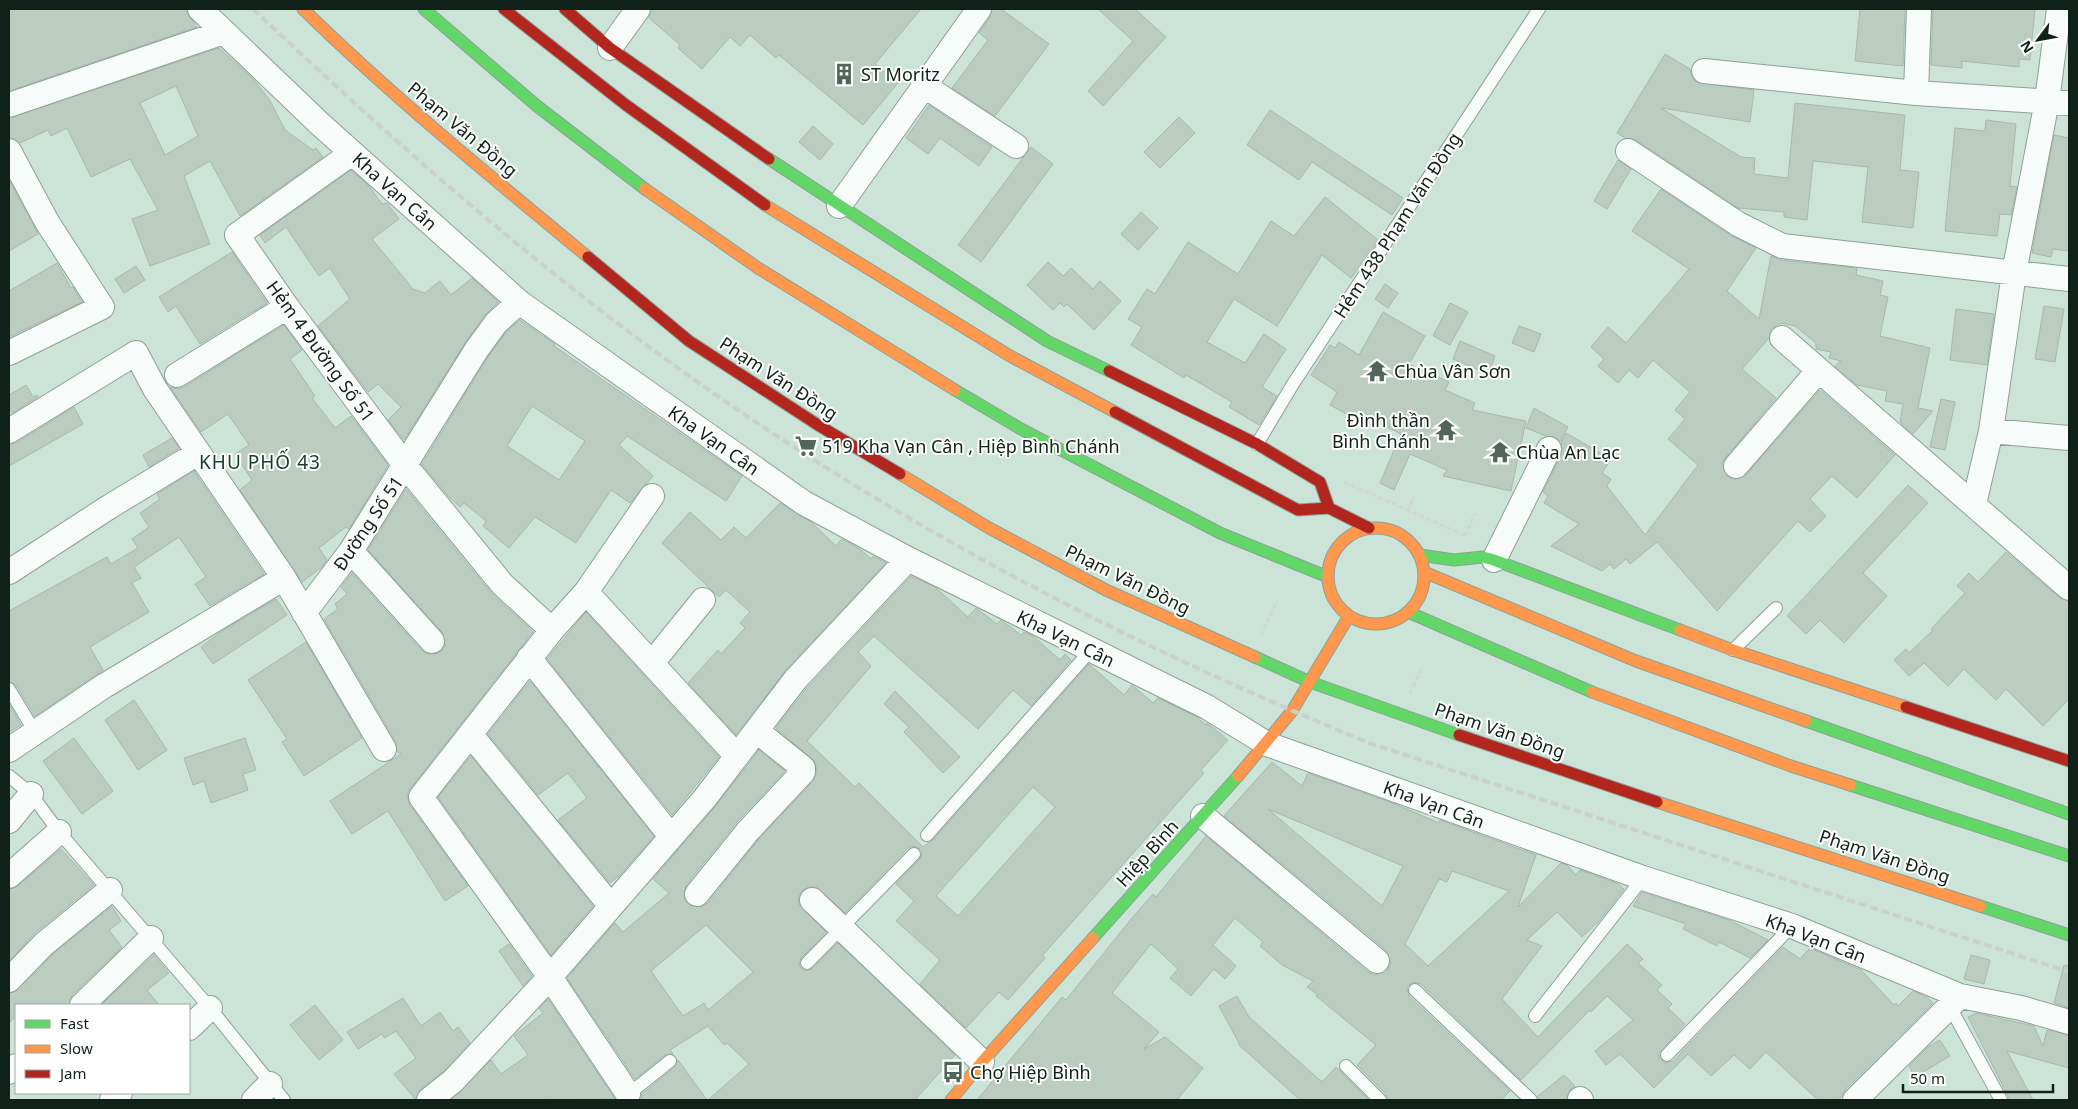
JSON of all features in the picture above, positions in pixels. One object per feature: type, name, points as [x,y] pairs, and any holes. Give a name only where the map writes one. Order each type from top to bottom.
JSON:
[{"type":"main road","name":"Phạm Văn Đồng","points":[[303,9],[349,54],[446,139],[689,341],[818,425],[989,528],[1106,590],[1310,682],[1550,767],[2069,935]]},
{"type":"main road","points":[[424,9],[545,112],[672,210],[758,268],[899,357],[1021,429],[1220,533],[1328,577]]},
{"type":"main road","points":[[504,9],[626,105],[764,204],[1010,356],[1298,510],[1329,508],[1369,528]]},
{"type":"main road","points":[[564,9],[610,48],[706,117],[839,206],[1047,340],[1257,444],[1320,482],[1329,508]]},
{"type":"main road","points":[[1369,528],[1384,528],[1398,533],[1410,542],[1420,555],[1424,572],[1420,597],[1408,612],[1397,620],[1379,624],[1361,622],[1349,616],[1331,596],[1328,577],[1330,560],[1337,547],[1346,537],[1369,528]]},
{"type":"main road","points":[[1420,555],[1454,560],[1497,555],[1733,650],[2069,761]]},
{"type":"main road","points":[[1424,572],[1636,661],[2069,814]]},
{"type":"main road","points":[[1408,612],[1577,686],[1791,766],[2069,856]]},
{"type":"main road","name":"Hiệp Bình","points":[[951,1100],[982,1062],[1266,744],[1310,682],[1349,616]]},
{"type":"street","name":"Kha Vạn Cân","points":[[200,9],[352,153],[519,302],[804,503],[908,559],[1207,707],[1266,744],[1643,878],[1792,926],[1955,1002],[2021,1008],[2069,1022]]},
{"type":"street","points":[[839,206],[923,85],[979,9]]},
{"type":"street","points":[[1916,93],[1919,9]]},
{"type":"street","points":[[1974,504],[1991,431],[2014,273],[2058,102],[2059,9]]},
{"type":"street","points":[[610,48],[634,10]]},
{"type":"street","points":[[9,105],[224,32]]},
{"type":"street","points":[[1704,71],[1916,93],[2058,102]]},
{"type":"street","points":[[923,85],[1016,146]]},
{"type":"street","points":[[9,151],[47,222],[102,307],[9,353]]},
{"type":"street","points":[[1628,151],[1738,224],[1782,246],[2069,279]]},
{"type":"street","name":"Hẻm 4 Đường Số 51","points":[[352,153],[237,236],[287,307],[406,465],[502,584],[552,630]]},
{"type":"street","name":"Đường Số 51","points":[[304,613],[351,551],[477,349],[496,323],[519,302]]},
{"type":"street","points":[[177,376],[287,307]]},
{"type":"street","points":[[1782,338],[2069,588]]},
{"type":"street","points":[[9,431],[136,353],[155,389],[284,578],[384,750]]},
{"type":"street","points":[[1736,466],[1818,371]]},
{"type":"street","points":[[1991,431],[2069,438]]},
{"type":"street","points":[[1497,555],[1549,449]]},
{"type":"street","points":[[9,572],[108,507],[198,453]]},
{"type":"street","points":[[624,1097],[550,977],[421,797],[529,658],[586,592],[652,496]]},
{"type":"street","points":[[351,551],[432,640]]},
{"type":"street","points":[[429,1100],[453,1081],[550,977],[670,835],[705,798],[795,680],[908,559]]},
{"type":"street","points":[[9,750],[104,686],[284,578]]},
{"type":"street","points":[[586,592],[736,755]]},
{"type":"street","points":[[652,663],[703,600]]},
{"type":"street","points":[[529,658],[670,835]]},
{"type":"street","points":[[697,894],[748,832],[804,770],[757,731]]},
{"type":"street","points":[[471,735],[610,905]]},
{"type":"street","points":[[9,821],[31,794]]},
{"type":"street","points":[[1203,816],[1377,961]]},
{"type":"street","points":[[9,876],[59,832]]},
{"type":"street","points":[[9,980],[44,944],[110,890]]},
{"type":"street","points":[[812,900],[982,1062]]},
{"type":"street","points":[[83,1004],[151,938]]},
{"type":"street","points":[[1855,1100],[1955,1002]]},
{"type":"street","points":[[190,1027],[210,1008]]},
{"type":"lane","name":"Hẻm 438 Phạm Văn Đồng","points":[[1257,444],[1293,384],[1539,9]]},
{"type":"lane","points":[[1733,650],[1776,608]]},
{"type":"lane","points":[[927,835],[1091,650]]},
{"type":"lane","points":[[9,689],[35,732]]},
{"type":"lane","points":[[9,776],[31,794],[59,832],[210,1008],[269,1095]]},
{"type":"lane","points":[[807,963],[914,854]]},
{"type":"lane","points":[[1535,1016],[1643,878]]},
{"type":"lane","points":[[1668,1056],[1792,926]]},
{"type":"lane","points":[[1414,990],[1531,1100]]},
{"type":"lane","points":[[1955,1002],[2001,1100]]},
{"type":"lane","points":[[624,1097],[670,1061]]},
{"type":"lane","points":[[1346,1066],[1380,1100]]},
{"type":"path","points":[[1342,481],[1497,555]]},
{"type":"path","points":[[1407,512],[1414,497]]},
{"type":"path","points":[[1260,639],[1277,601]]},
{"type":"path","points":[[1408,699],[1423,665]]},
{"type":"building","points":[[9,9],[187,9],[187,13],[197,27],[9,91]]},
{"type":"building","points":[[651,9],[921,9],[875,64],[898,83],[863,125],[779,55],[776,58],[750,35],[740,46],[730,37],[702,69],[678,48],[680,45],[649,18]]},
{"type":"building","points":[[992,9],[1001,9],[1049,44],[995,116],[952,88],[988,40],[979,33],[990,17]]},
{"type":"building","points":[[1098,9],[1135,9],[1166,37],[1103,106],[1088,91],[1133,41]]},
{"type":"building","points":[[1860,9],[1905,9],[1903,66],[1855,61]]},
{"type":"building","points":[[1933,9],[2035,9],[2030,60],[2019,59],[2019,67],[1962,61],[1962,68],[1931,65]]},
{"type":"building","points":[[219,48],[254,80],[269,99],[285,130],[313,150],[316,148],[323,157],[240,216],[210,161],[184,176],[210,244],[150,266],[132,219],[158,210],[130,159],[91,177],[67,128],[51,136],[48,130],[20,143],[9,137],[9,118]],"holes":[[[176,86],[198,136],[165,155],[140,103]]]},
{"type":"building","points":[[1665,54],[1690,69],[1692,77],[1696,82],[1754,90],[1750,122],[1661,108],[1741,157],[1755,158],[1754,174],[1788,178],[1795,103],[1905,115],[1900,170],[1919,172],[1913,228],[1862,222],[1868,167],[1813,161],[1807,220],[1784,217],[1784,212],[1738,208],[1636,140],[1625,138],[1617,133]]},
{"type":"building","points":[[929,105],[992,147],[979,166],[940,138],[928,154],[906,138]]},
{"type":"building","points":[[1270,110],[1403,198],[1392,215],[1312,162],[1299,180],[1247,145]]},
{"type":"building","points":[[1179,117],[1195,133],[1160,168],[1144,152]]},
{"type":"building","points":[[1986,120],[2016,124],[2010,186],[2017,187],[2011,215],[2000,214],[1997,236],[1945,231],[1955,128],[1985,131]]},
{"type":"building","points":[[813,126],[833,144],[820,160],[799,142]]},
{"type":"building","points":[[2054,135],[2069,138],[2069,246],[2067,251],[2053,249],[2051,257],[2032,253]]},
{"type":"building","points":[[1031,147],[1053,164],[981,262],[958,245]]},
{"type":"building","points":[[1618,160],[1631,169],[1607,209],[1594,201]]},
{"type":"building","points":[[351,170],[368,185],[382,204],[387,203],[399,219],[372,239],[413,289],[425,293],[440,281],[451,295],[472,278],[498,302],[485,315],[466,341],[404,440],[388,420],[401,407],[378,384],[368,392],[318,326],[350,299],[330,268],[319,276],[286,227],[265,243],[260,235]]},
{"type":"building","points":[[9,180],[38,234],[9,251]]},
{"type":"building","points":[[1661,189],[1730,235],[1756,248],[1727,291],[1759,319],[1771,256],[1780,260],[1857,268],[1856,275],[1883,281],[1880,295],[1888,297],[1880,336],[1930,348],[1918,408],[1933,411],[1913,434],[1900,422],[1903,404],[1885,401],[1887,391],[1857,385],[1835,366],[1841,361],[1829,358],[1831,352],[1816,349],[1816,343],[1795,326],[1781,323],[1771,329],[1769,338],[1742,369],[1776,398],[1726,457],[1722,464],[1727,476],[1734,480],[1746,475],[1820,390],[1895,455],[1857,498],[1832,476],[1810,499],[1826,516],[1810,532],[1798,521],[1717,611],[1657,542],[1630,564],[1626,559],[1614,569],[1610,564],[1602,571],[1551,546],[1579,524],[1544,503],[1548,496],[1543,492],[1561,455],[1561,442],[1566,433],[1611,459],[1602,473],[1611,479],[1607,486],[1645,535],[1698,465],[1668,439],[1685,419],[1675,410],[1690,392],[1653,360],[1638,378],[1629,370],[1618,383],[1598,366],[1604,359],[1591,347],[1608,327],[1626,343],[1689,269],[1632,231]]},
{"type":"building","points":[[1325,197],[1378,240],[1351,278],[1322,255],[1277,326],[1234,299],[1207,342],[1245,363],[1264,334],[1286,349],[1262,387],[1277,396],[1259,425],[1229,407],[1232,402],[1186,375],[1184,378],[1131,345],[1142,327],[1128,319],[1147,289],[1155,294],[1188,242],[1238,274],[1271,221],[1294,236]]},
{"type":"building","points":[[1141,212],[1158,228],[1138,250],[1121,234]]},
{"type":"building","points":[[232,252],[267,303],[200,344],[176,306],[168,312],[159,297]]},
{"type":"building","points":[[1048,262],[1063,276],[1071,268],[1093,289],[1100,281],[1121,301],[1094,330],[1067,304],[1064,307],[1060,303],[1053,310],[1027,285]]},
{"type":"building","points":[[57,263],[71,288],[73,287],[82,302],[9,337],[9,291]]},
{"type":"building","points":[[136,266],[145,280],[124,293],[115,279]]},
{"type":"building","points":[[1385,284],[1398,293],[1388,308],[1375,299]]},
{"type":"building","points":[[1450,303],[1468,312],[1450,345],[1433,336]]},
{"type":"building","points":[[2044,306],[2064,309],[2055,362],[2035,359]]},
{"type":"building","points":[[1956,309],[1994,314],[1987,365],[1950,360]]},
{"type":"building","points":[[1383,312],[1425,336],[1409,364],[1449,382],[1445,390],[1475,403],[1472,410],[1526,421],[1511,491],[1443,476],[1447,470],[1410,454],[1394,490],[1380,483],[1401,434],[1376,422],[1372,428],[1330,405],[1337,392],[1311,375],[1330,345],[1335,348],[1339,342],[1359,355]]},
{"type":"building","points":[[520,320],[555,344],[554,346],[742,476],[726,501],[627,436],[619,445],[653,476],[630,503],[611,490],[576,543],[535,517],[509,548],[483,526],[486,521],[464,503],[460,507],[449,497],[422,464],[488,357],[506,332]],"holes":[[[532,406],[585,441],[559,480],[507,446]]]},
{"type":"building","points":[[284,325],[302,350],[290,359],[315,396],[312,398],[335,428],[351,416],[388,465],[349,529],[346,527],[319,548],[327,560],[322,567],[302,582],[240,490],[252,480],[235,454],[249,445],[228,414],[201,432],[170,387],[177,389],[184,387]]},
{"type":"building","points":[[1519,326],[1541,334],[1534,352],[1512,343]]},
{"type":"building","points":[[1460,341],[1495,356],[1488,374],[1453,359]]},
{"type":"building","points":[[26,385],[33,397],[37,395],[38,397],[12,413],[9,407],[9,395]]},
{"type":"building","points":[[1941,399],[1955,402],[1945,450],[1930,447]]},
{"type":"building","points":[[74,407],[83,424],[9,466],[9,445],[16,443]]},
{"type":"building","points":[[1534,408],[1568,427],[1560,441],[1555,437],[1546,436],[1526,428]]},
{"type":"building","points":[[172,438],[179,448],[149,467],[143,455]]},
{"type":"building","points":[[194,471],[264,574],[210,606],[195,584],[206,577],[179,537],[134,567],[141,578],[132,583],[149,612],[90,647],[103,670],[35,716],[16,685],[9,681],[9,611],[107,557],[111,564],[138,548],[132,539],[149,527],[140,513],[160,499],[157,494]]},
{"type":"building","points":[[1908,485],[1928,503],[1863,573],[1887,596],[1844,643],[1820,620],[1806,634],[1787,616]]},
{"type":"building","points":[[406,489],[491,593],[533,632],[410,789],[407,796],[410,805],[468,886],[445,901],[388,811],[352,834],[330,801],[401,754],[397,751],[396,742],[324,619],[338,609],[335,604],[347,594],[341,587],[352,573],[422,651],[428,654],[435,654],[442,651],[445,645],[442,632],[368,550]]},
{"type":"building","points":[[780,503],[811,522],[836,546],[842,539],[860,549],[871,559],[873,556],[886,563],[785,671],[736,735],[688,683],[718,650],[721,654],[745,628],[740,623],[750,612],[726,590],[719,597],[662,543],[690,512],[721,540],[734,527],[746,538]]},
{"type":"building","points":[[2006,552],[2060,598],[2069,601],[2069,699],[2043,726],[2006,689],[1996,700],[1964,669],[1948,686],[1924,663],[1909,676],[1894,660],[1906,649],[1909,653],[1933,630],[1931,629],[1965,593],[1957,586],[1969,573],[1978,582]]},
{"type":"building","points":[[911,576],[935,587],[968,617],[976,608],[997,624],[1001,620],[1021,635],[1024,632],[1033,636],[1060,660],[1065,654],[1071,660],[1031,706],[1013,690],[978,729],[874,636],[858,652],[871,666],[807,741],[855,787],[859,783],[923,847],[933,840],[1089,664],[1124,695],[1132,685],[1153,703],[1158,698],[1197,717],[1228,740],[1201,770],[1204,773],[1042,956],[1045,958],[1008,1000],[999,992],[966,1028],[920,984],[940,960],[896,921],[914,901],[896,884],[920,859],[922,852],[919,848],[912,846],[908,848],[845,913],[816,887],[809,887],[802,891],[799,897],[799,904],[826,932],[801,958],[799,965],[801,968],[805,971],[812,969],[838,943],[955,1055],[915,1100],[708,1100],[749,1064],[727,1043],[724,1045],[708,1026],[670,1050],[673,1054],[665,1055],[635,1079],[567,978],[615,923],[623,932],[669,893],[653,879],[715,807],[759,750],[785,771],[737,822],[686,885],[684,898],[689,905],[701,907],[708,903],[758,840],[813,781],[817,772],[815,762],[776,728],[806,689]],"holes":[[[1033,787],[1055,807],[958,916],[936,896]],[[706,925],[753,972],[708,1010],[704,1003],[683,1016],[651,971]]]},
{"type":"building","points":[[276,599],[287,615],[213,664],[201,647],[225,629]]},
{"type":"building","points":[[586,612],[719,757],[672,815],[547,659]]},
{"type":"building","points":[[306,642],[362,738],[304,776],[282,742],[287,739],[248,680]]},
{"type":"building","points":[[530,681],[654,836],[619,876],[610,883],[558,820],[587,798],[568,773],[538,795],[488,734]]},
{"type":"building","points":[[895,691],[960,757],[943,773],[904,732],[909,727],[884,704]]},
{"type":"building","points":[[134,700],[167,750],[138,770],[105,720]]},
{"type":"building","points":[[9,704],[21,725],[9,732]]},
{"type":"building","points":[[74,738],[113,791],[82,814],[43,761]]},
{"type":"building","points":[[245,738],[256,770],[243,774],[248,790],[211,803],[204,781],[193,785],[184,758]]},
{"type":"building","points":[[471,756],[593,906],[551,955],[438,797]]},
{"type":"building","points":[[1272,762],[1302,786],[1308,773],[1395,804],[1439,823],[1440,820],[1536,855],[1518,907],[1561,863],[1567,865],[1576,875],[1580,870],[1618,884],[1624,889],[1599,921],[1582,937],[1557,912],[1527,940],[1542,946],[1502,999],[1538,1037],[1627,944],[1643,959],[1638,963],[1662,985],[1657,990],[1672,1004],[1668,1008],[1685,1024],[1659,1053],[1659,1058],[1666,1063],[1673,1061],[1783,947],[1800,959],[1810,948],[1861,970],[1894,1005],[1896,1003],[1898,1006],[1913,991],[1928,998],[1933,1003],[1845,1090],[1839,1100],[1818,1100],[1766,1052],[1750,1069],[1734,1055],[1711,1076],[1688,1054],[1654,1088],[1620,1054],[1606,1065],[1595,1051],[1633,1020],[1607,996],[1591,1012],[1590,1010],[1521,1080],[1421,984],[1413,982],[1407,988],[1409,996],[1510,1091],[1501,1100],[1388,1100],[1386,1094],[1357,1065],[1376,1045],[1307,987],[1313,981],[1282,965],[1260,946],[1263,942],[1235,918],[1213,945],[1236,966],[1225,979],[1214,969],[1191,996],[1170,978],[1178,969],[1151,944],[1112,993],[1159,1032],[1144,1049],[1165,1037],[1203,1068],[1177,1100],[977,1100],[1062,997],[1066,1000],[1132,918],[1153,894],[1156,897],[1206,836],[1368,972],[1375,975],[1387,970],[1391,963],[1386,950],[1224,816]],"holes":[[[1268,809],[1403,866],[1382,906]],[[1452,871],[1509,891],[1428,966],[1405,944],[1439,879],[1447,882]]]},
{"type":"building","points":[[61,849],[94,885],[35,933],[9,961],[9,889],[18,886]]},
{"type":"building","points":[[1642,892],[1729,920],[1768,940],[1750,958],[1719,942],[1717,946],[1683,929],[1686,924],[1633,906]]},
{"type":"building","points":[[112,906],[121,921],[109,930],[122,947],[72,995],[69,1004],[15,1004],[15,1017],[9,1023],[9,993],[19,990],[53,954]]},
{"type":"building","points":[[509,944],[532,976],[523,986],[499,951]]},
{"type":"building","points":[[154,955],[169,973],[147,990],[158,1004],[102,1004]]},
{"type":"building","points":[[1971,955],[1990,960],[1984,984],[1964,979]]},
{"type":"building","points":[[2064,965],[2069,966],[2069,1008],[2054,1003]]},
{"type":"building","points":[[1237,996],[1249,1017],[1322,1082],[1336,1067],[1369,1100],[1300,1100],[1238,1044],[1219,1006]]},
{"type":"building","points":[[403,998],[421,1026],[440,1012],[453,1031],[458,1027],[470,1043],[444,1071],[420,1090],[416,1100],[394,1074],[416,1058],[396,1031],[384,1038],[382,1034],[358,1049],[347,1032]]},
{"type":"building","points":[[548,999],[615,1099],[451,1100],[491,1060],[501,1074],[528,1055],[514,1036],[543,1013],[539,1008]]},
{"type":"building","points":[[315,1005],[343,1040],[319,1060],[290,1025]]},
{"type":"building","points":[[1976,1013],[2034,1026],[2043,1046],[2047,1030],[2069,1035],[2069,1068],[2007,1051],[2033,1100],[2010,1100],[1968,1017]]},
{"type":"building","points":[[1940,1040],[1950,1056],[1915,1077],[1909,1066],[1928,1047]]},
{"type":"building","points":[[678,1060],[707,1100],[641,1100],[642,1094],[675,1067]]},
{"type":"building","points":[[1564,1075],[1575,1086],[1570,1090],[1567,1100],[1539,1100],[1538,1096]]},
{"type":"railway","points":[[253,9],[360,108],[469,204],[525,251],[640,340],[778,437],[941,537],[1025,583],[1197,668],[1372,744],[2069,972]]},
{"type":"traffic: fast","points":[[424,9],[537,106],[645,189]]},
{"type":"traffic: fast","points":[[769,159],[1047,341],[1109,371]]},
{"type":"traffic: fast","points":[[955,390],[1021,429],[1220,533],[1328,577]]},
{"type":"traffic: fast","points":[[1420,555],[1454,560],[1483,557],[1494,560],[1680,630]]},
{"type":"traffic: fast","points":[[1408,612],[1592,692]]},
{"type":"traffic: fast","points":[[1255,657],[1310,682],[1459,735]]},
{"type":"traffic: fast","points":[[1806,721],[2069,814]]},
{"type":"traffic: fast","points":[[1093,938],[1238,776]]},
{"type":"traffic: fast","points":[[1850,785],[2069,856]]},
{"type":"traffic: fast","points":[[1980,906],[2069,935]]},
{"type":"traffic: slow","points":[[303,9],[407,105],[588,257]]},
{"type":"traffic: slow","points":[[645,189],[758,268],[955,390]]},
{"type":"traffic: slow","points":[[765,205],[1010,356],[1115,412]]},
{"type":"traffic: slow","points":[[900,474],[989,528],[1106,590],[1255,657]]},
{"type":"traffic: slow","points":[[1376,528],[1394,531],[1410,542],[1421,558],[1424,576],[1421,594],[1410,610],[1394,621],[1376,624],[1358,621],[1342,610],[1331,594],[1328,576],[1331,558],[1342,542],[1358,531],[1376,528]]},
{"type":"traffic: slow","points":[[1424,572],[1636,661],[1806,721]]},
{"type":"traffic: slow","points":[[1238,776],[1292,711],[1349,616]]},
{"type":"traffic: slow","points":[[1680,630],[1733,650],[1906,707]]},
{"type":"traffic: slow","points":[[1592,692],[1791,766],[1850,785]]},
{"type":"traffic: slow","points":[[1657,802],[1980,906]]},
{"type":"traffic: slow","points":[[951,1100],[982,1062],[1093,938]]},
{"type":"traffic: jam","points":[[504,9],[626,105],[765,205]]},
{"type":"traffic: jam","points":[[565,9],[610,48],[769,159]]},
{"type":"traffic: jam","points":[[588,257],[689,341],[818,425],[900,474]]},
{"type":"traffic: jam","points":[[1109,371],[1257,444],[1320,482],[1329,508]]},
{"type":"traffic: jam","points":[[1115,412],[1298,510],[1329,508],[1369,528]]},
{"type":"traffic: jam","points":[[1906,707],[2069,761]]},
{"type":"traffic: jam","points":[[1459,735],[1657,802]]},
{"type":"place","name":"ST Moritz","points":[[844,74]]},
{"type":"place","name":"Chùa Vân Sơn","points":[[1377,371]]},
{"type":"place","name":"Đình thần Bình Chánh","points":[[1446,430]]},
{"type":"place","name":"519 Kha Vạn Cân , Hiệp Bình Chánh","points":[[806,446]]},
{"type":"place","name":"Chùa An Lạc","points":[[1500,452]]},
{"type":"place","name":"Chợ Hiệp Bình","points":[[953,1072]]},
{"type":"district","name":"KHU PHỐ 43","points":[[260,462]]}]
